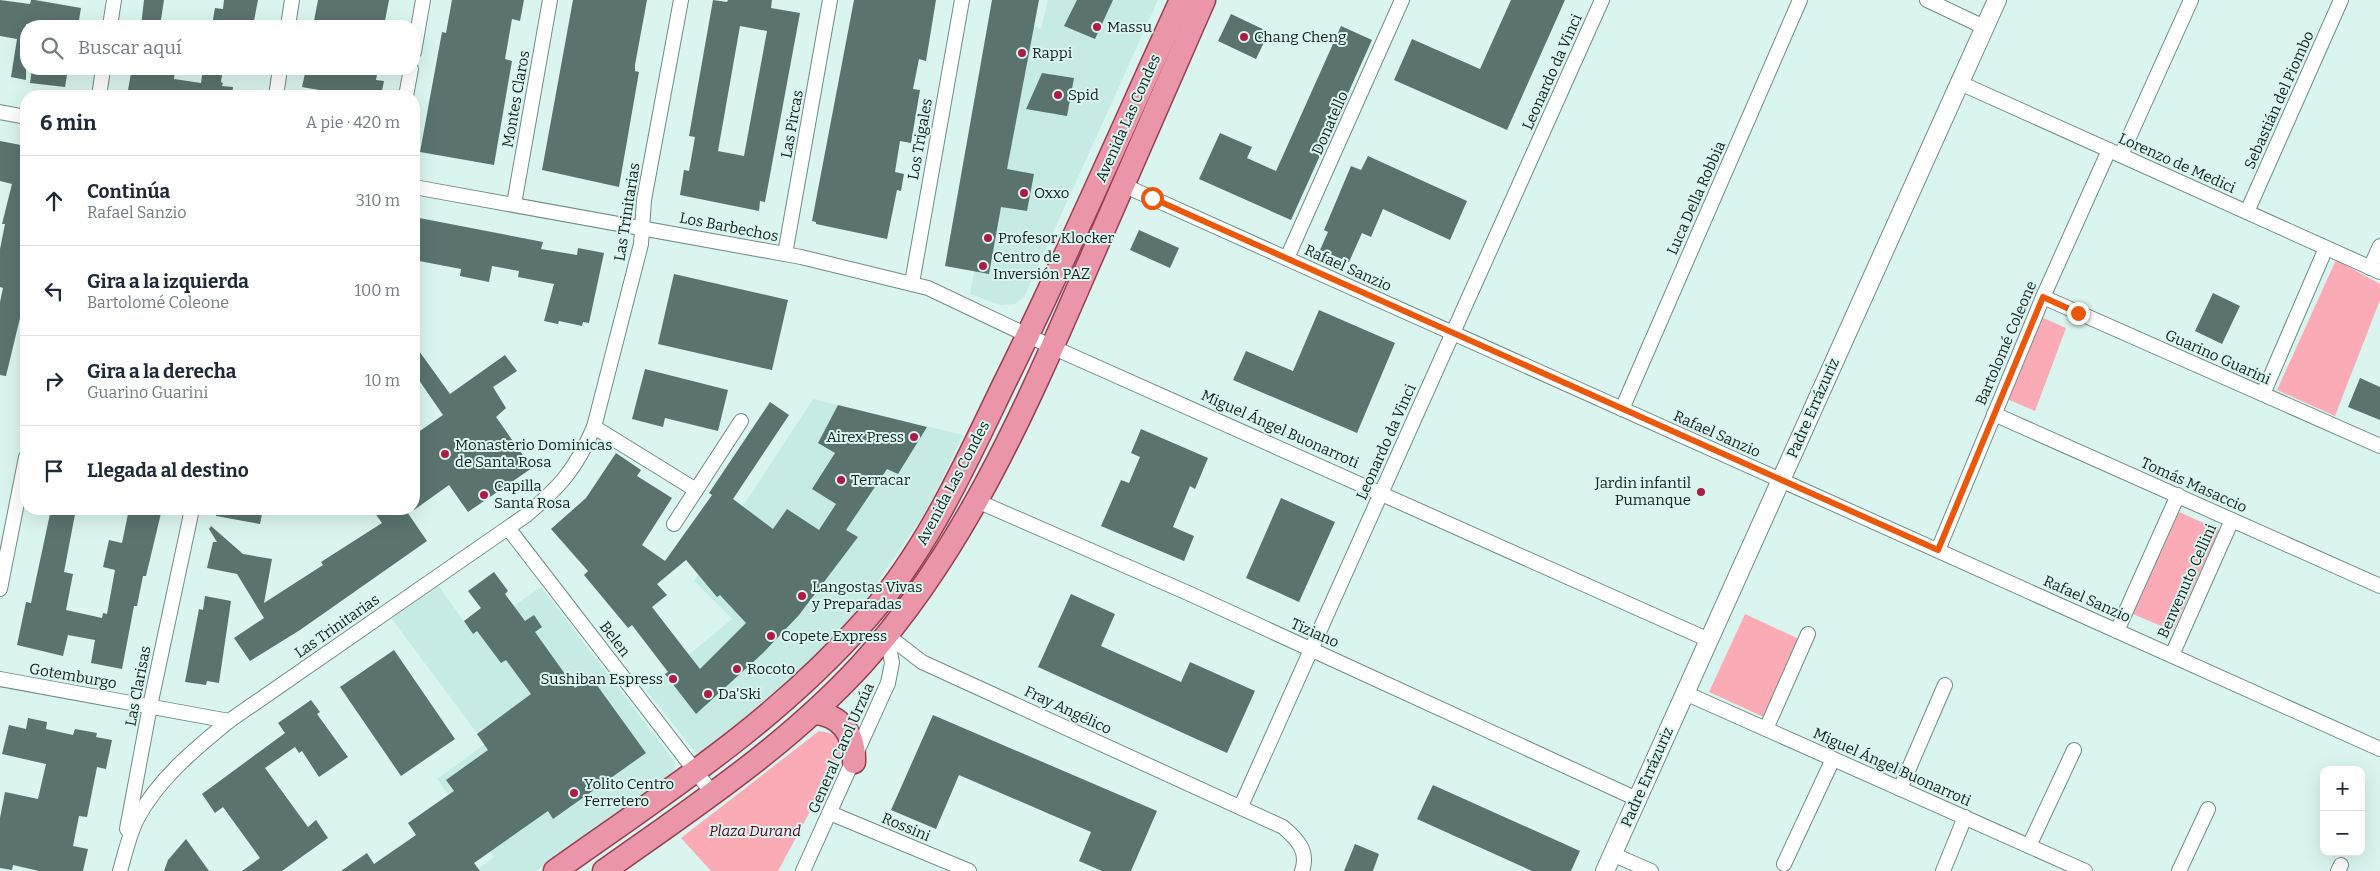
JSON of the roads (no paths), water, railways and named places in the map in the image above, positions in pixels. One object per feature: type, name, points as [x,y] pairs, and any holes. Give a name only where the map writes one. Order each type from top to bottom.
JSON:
[{"type":"main road","name":"Avenida Las Condes","points":[[555,871],[696,772],[736,742],[798,689],[845,642],[875,608],[911,558],[942,510],[1029,334],[1181,0]]},
{"type":"main road","name":"Avenida Las Condes","points":[[604,871],[745,770],[813,713],[887,635],[936,571],[977,501],[1052,347],[1204,0]]},
{"type":"main road","points":[[813,713],[830,716],[843,724],[853,744],[854,762]]},
{"type":"street","points":[[111,20],[114,0]]},
{"type":"street","points":[[289,20],[292,0]]},
{"type":"street","points":[[420,20],[423,0]]},
{"type":"street","name":"Montes Claros","points":[[514,204],[550,0]]},
{"type":"street","name":"Las Trinitarias","points":[[119,871],[136,820],[155,793],[192,751],[229,721],[508,528],[552,494],[569,475],[594,427],[640,250],[644,200],[681,0]]},
{"type":"street","name":"Las Pircas","points":[[785,254],[830,0]]},
{"type":"street","name":"Los Trigales","points":[[912,283],[962,0]]},
{"type":"street","name":"Donatello","points":[[1287,258],[1402,0]]},
{"type":"street","name":"Leonardo da Vinci","points":[[1241,806],[1602,0]]},
{"type":"street","name":"Luca Della Robbia","points":[[1622,409],[1800,0]]},
{"type":"street","points":[[1927,0],[1984,27]]},
{"type":"street","name":"Padre Errázuriz","points":[[1605,871],[1997,0]]},
{"type":"street","name":"Bartolomé Coleone","points":[[1938,550],[2043,297],[2191,0]]},
{"type":"street","name":"Sebastián del Piombo","points":[[2247,212],[2341,0]]},
{"type":"street","points":[[100,90],[102,75]]},
{"type":"street","points":[[277,90],[279,75]]},
{"type":"street","points":[[407,90],[410,75]]},
{"type":"street","name":"Lorenzo de Medici","points":[[1960,83],[2375,270]]},
{"type":"street","points":[[0,112],[20,116]]},
{"type":"street","name":"Rafael Sanzio","points":[[1123,185],[2380,749]]},
{"type":"street","name":"Los Barbechos","points":[[420,188],[785,254],[912,283],[944,295],[1029,334]]},
{"type":"street","points":[[2375,270],[2380,246]]},
{"type":"street","points":[[2263,394],[2326,248]]},
{"type":"street","name":"Guarino Guarini","points":[[2043,297],[2380,446]]},
{"type":"street","name":"Miguel Ángel Buonarroti","points":[[1029,334],[1052,347],[1381,492],[1709,640]]},
{"type":"street","name":"Tomás Masaccio","points":[[1994,414],[2380,586]]},
{"type":"street","points":[[674,524],[741,421]]},
{"type":"street","points":[[594,427],[696,490]]},
{"type":"street","points":[[0,589],[20,487]]},
{"type":"street","points":[[2117,631],[2178,495]]},
{"type":"street","name":"Tiziano","points":[[977,501],[1311,649],[1637,799]]},
{"type":"street","name":"Las Clarisas","points":[[119,871],[150,706],[191,515]]},
{"type":"street","name":"Benvenuto Cellini","points":[[2172,655],[2232,520]]},
{"type":"street","name":"Belen","points":[[508,528],[713,794]]},
{"type":"street","points":[[1766,729],[1808,634]]},
{"type":"street","name":"General Carol Urzúa","points":[[803,871],[854,762],[888,683],[892,663],[887,635]]},
{"type":"street","name":"Fray Angélico","points":[[887,635],[922,662],[1241,806]]},
{"type":"street","name":"Gotemburgo","points":[[0,679],[229,721]]},
{"type":"street","points":[[1900,788],[1945,685]]},
{"type":"street","name":"Miguel Ángel Buonarroti","points":[[1685,693],[2085,871]]},
{"type":"street","points":[[2029,846],[2074,750]]},
{"type":"street","points":[[1784,864],[1834,759]]},
{"type":"street","points":[[1241,806],[1283,827],[1297,839],[1304,851],[1302,871]]},
{"type":"street","points":[[2179,871],[2208,809]]},
{"type":"street","name":"Rossini","points":[[830,813],[969,871]]},
{"type":"street","points":[[1943,871],[1964,818]]},
{"type":"street","points":[[1612,854],[1651,871]]},
{"type":"place","name":"Massu","points":[[1097,27]]},
{"type":"place","name":"Chang Cheng","points":[[1244,37]]},
{"type":"place","name":"Rappi","points":[[1022,53]]},
{"type":"place","name":"Spid","points":[[1058,95]]},
{"type":"place","name":"Oxxo","points":[[1024,193]]},
{"type":"place","name":"Profesor Klocker","points":[[988,238]]},
{"type":"place","name":"Centro de Inversión PAZ","points":[[983,266]]},
{"type":"place","name":"Airex Press","points":[[914,437]]},
{"type":"place","name":"Monasterio Dominicas de Santa Rosa","points":[[445,454]]},
{"type":"place","name":"Terracar","points":[[841,480]]},
{"type":"place","name":"Jardin infantil Pumanque","points":[[1701,492]]},
{"type":"place","name":"Capilla Santa Rosa","points":[[484,495]]},
{"type":"place","name":"Langostas Vivas y Preparadas","points":[[802,596]]},
{"type":"place","name":"Copete Express","points":[[771,636]]},
{"type":"place","name":"Rocoto","points":[[737,669]]},
{"type":"place","name":"Sushiban Espress","points":[[673,679]]},
{"type":"place","name":"Da'Ski","points":[[708,694]]},
{"type":"place","name":"Yolito Centro Ferretero","points":[[574,793]]},
{"type":"park label","name":"Plaza Durand","points":[[755,831]]}]
